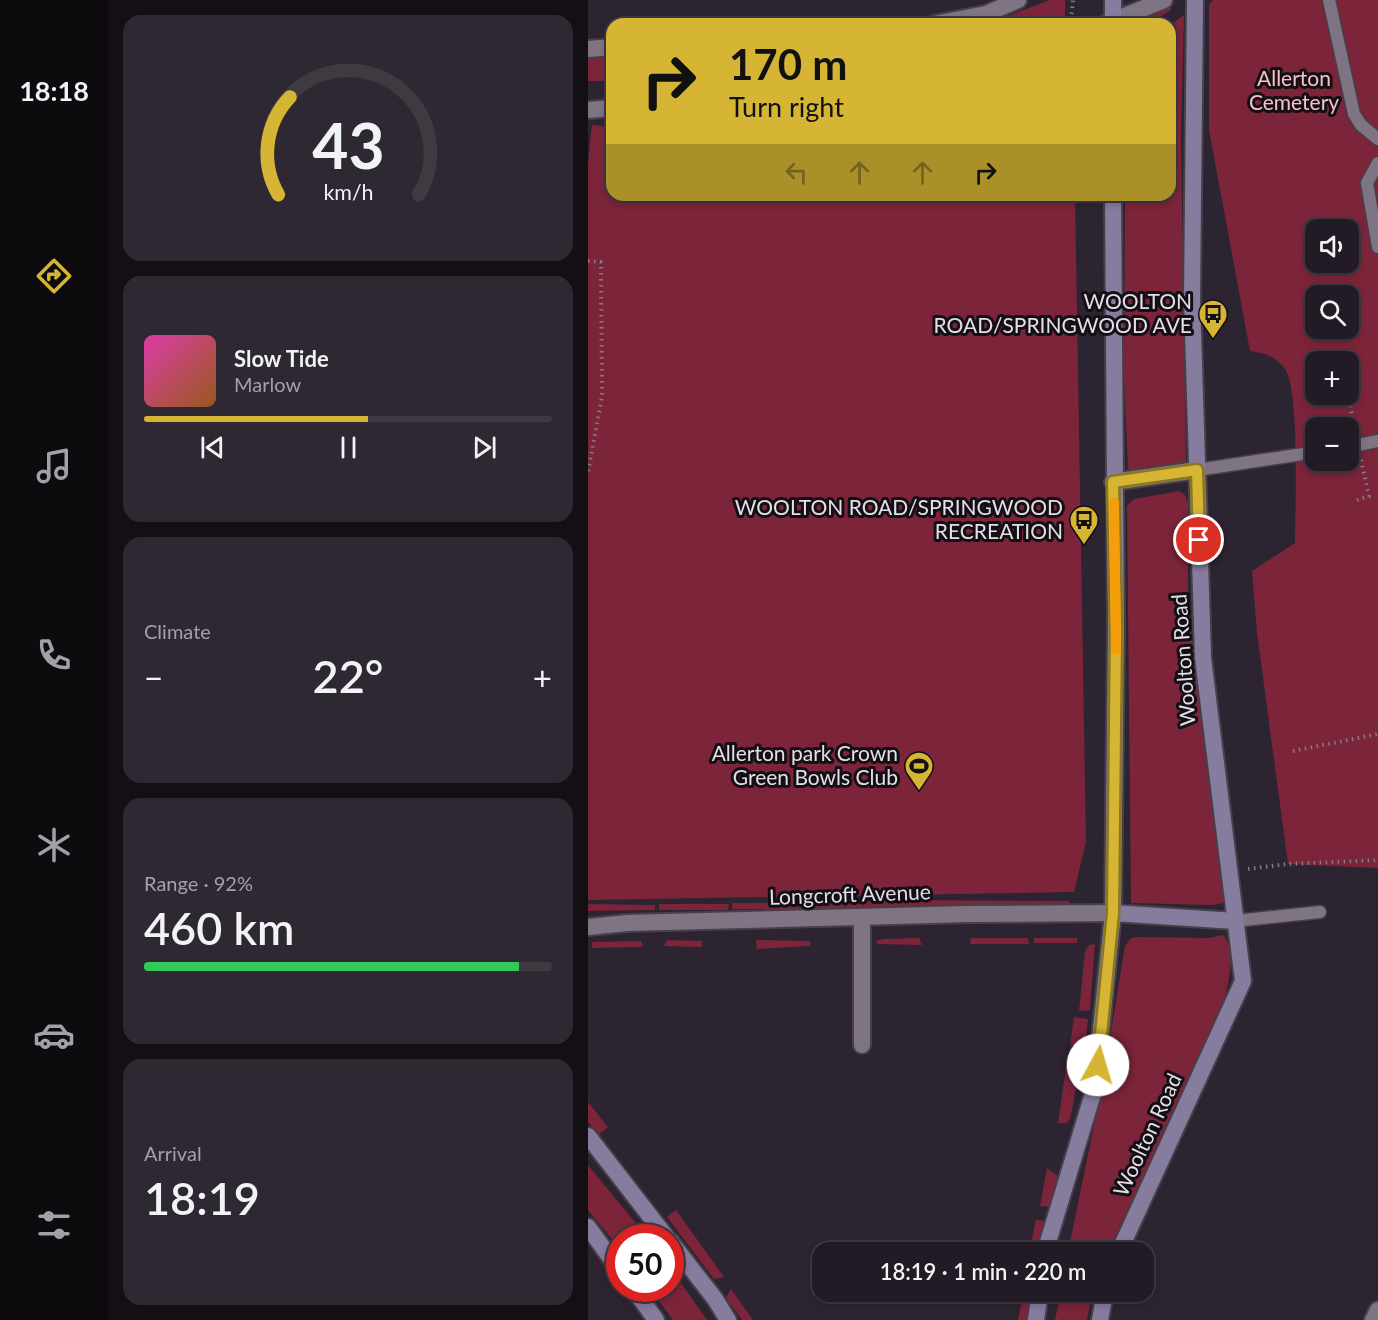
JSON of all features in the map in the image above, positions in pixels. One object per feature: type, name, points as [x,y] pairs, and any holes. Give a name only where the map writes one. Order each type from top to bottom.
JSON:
[{"type":"main road","points":[[1111,18],[1113,0]]},
{"type":"main road","name":"Woolton Road","points":[[1124,1242],[1243,981],[1203,658],[1192,299],[1195,0]]},
{"type":"main road","points":[[1048,1242],[1095,1087],[1113,913],[1116,631],[1113,482],[1113,201]]},
{"type":"main road","points":[[1113,482],[1197,470]]},
{"type":"main road","points":[[1113,913],[1235,921]]},
{"type":"main road","points":[[588,1136],[657,1224]]},
{"type":"main road","points":[[588,1227],[606,1251]]},
{"type":"main road","points":[[684,1259],[728,1320]]},
{"type":"main road","points":[[643,1302],[656,1320]]},
{"type":"main road","points":[[1036,1320],[1039,1302]]},
{"type":"main road","points":[[1100,1320],[1103,1302]]},
{"type":"street","points":[[965,18],[986,14],[1018,0]]},
{"type":"street","points":[[1123,18],[1164,0]]},
{"type":"street","points":[[588,49],[606,48]]},
{"type":"street","points":[[588,110],[606,108]]},
{"type":"street","name":"Longcroft Avenue","points":[[588,927],[627,923],[968,914],[1113,913]]},
{"type":"street","points":[[862,918],[862,1045]]},
{"type":"street","points":[[1373,1320],[1378,1310]]},
{"type":"lane","points":[[1329,0],[1354,114],[1361,125],[1378,139]]},
{"type":"lane","points":[[1378,163],[1367,183],[1378,248]]},
{"type":"lane","points":[[1359,445],[1378,441]]},
{"type":"lane","points":[[1197,470],[1305,454]]},
{"type":"lane","points":[[1235,921],[1320,912]]},
{"type":"path","points":[[1071,18],[1073,0]]},
{"type":"path","points":[[588,261],[601,262],[602,397],[588,472]]},
{"type":"path","points":[[1357,500],[1369,496],[1359,465]]},
{"type":"path","points":[[1293,751],[1378,734]]},
{"type":"path","points":[[1229,871],[1288,864],[1378,860]]},
{"type":"green space","points":[[1050,0],[1065,0],[1065,18],[1003,18]]},
{"type":"green space","name":"Allerton Cemetery","points":[[1213,0],[1378,0],[1378,868],[1288,864],[1257,633],[1252,571],[1295,543],[1296,452],[1293,401],[1290,381],[1285,369],[1269,356],[1250,351],[1209,130],[1209,4]]},
{"type":"green space","points":[[1169,3],[1171,10],[1159,18],[1139,18]]},
{"type":"green space","points":[[1184,15],[1181,137],[1186,466],[1133,475],[1128,468],[1124,378],[1125,201],[1176,201],[1176,21]]},
{"type":"green space","points":[[606,53],[606,81],[588,81],[588,54]]},
{"type":"green space","points":[[592,125],[606,126],[606,201],[1075,201],[1086,842],[1074,892],[588,900],[588,162]]},
{"type":"green space","points":[[1179,491],[1185,495],[1188,502],[1188,603],[1224,900],[1223,903],[1213,905],[1131,903],[1127,506],[1134,499]]},
{"type":"green space","points":[[901,900],[1068,901],[1072,905],[846,908],[846,903]]},
{"type":"green space","points":[[844,902],[845,908],[805,909],[806,903]]},
{"type":"green space","points":[[732,903],[801,903],[802,909],[732,909]]},
{"type":"green space","points":[[588,904],[655,905],[655,910],[588,911]]},
{"type":"green space","points":[[659,904],[729,904],[728,910],[659,910]]},
{"type":"green space","points":[[1223,935],[1230,951],[1229,979],[1223,1005],[1113,1242],[1070,1242],[1102,1086],[1125,946],[1131,938],[1137,937],[1209,938]]},
{"type":"green space","points":[[919,938],[922,945],[877,944],[876,941],[883,939]]},
{"type":"green space","points":[[971,938],[1028,938],[1029,944],[970,944]]},
{"type":"green space","points":[[1034,938],[1077,938],[1077,943],[1034,943]]},
{"type":"green space","points":[[667,940],[702,941],[702,947],[664,946]]},
{"type":"green space","points":[[756,940],[810,941],[810,946],[757,949]]},
{"type":"green space","points":[[641,941],[643,947],[592,948],[592,942]]},
{"type":"green space","points":[[1095,944],[1090,1010],[1079,1011],[1085,951],[1089,945]]},
{"type":"green space","points":[[1074,1017],[1088,1019],[1085,1048],[1070,1046]]},
{"type":"green space","points":[[1067,1061],[1077,1063],[1080,1069],[1070,1119],[1066,1123],[1058,1123]]},
{"type":"green space","points":[[588,1102],[608,1127],[598,1135],[588,1122]]},
{"type":"green space","points":[[588,1165],[636,1224],[606,1224],[606,1232],[588,1210]]},
{"type":"green space","points":[[1047,1168],[1058,1176],[1051,1207],[1040,1206]]},
{"type":"green space","points":[[676,1210],[724,1277],[714,1279],[684,1239],[684,1224],[672,1224],[667,1217]]},
{"type":"green space","points":[[1036,1220],[1046,1221],[1042,1242],[1031,1242]]},
{"type":"green space","points":[[684,1287],[707,1320],[673,1320],[660,1302],[684,1302]]},
{"type":"green space","points":[[731,1289],[753,1320],[742,1320],[726,1298]]},
{"type":"green space","points":[[1022,1302],[1032,1304],[1029,1320],[1018,1320]]},
{"type":"green space","points":[[1059,1302],[1090,1302],[1087,1320],[1055,1320]]},
{"type":"slow traffic","points":[[1114,502],[1116,650]]},
{"type":"place","name":"WOOLTON ROAD/SPRINGWOOD AVE","points":[[1213,340]]},
{"type":"place","name":"WOOLTON ROAD/SPRINGWOOD RECREATION","points":[[1084,546]]},
{"type":"place","name":"Allerton park Crown Green Bowls Club","points":[[919,792]]},
{"type":"route","points":[[1098,1065],[1113,913],[1116,631],[1113,482],[1197,470],[1199,540]]}]
